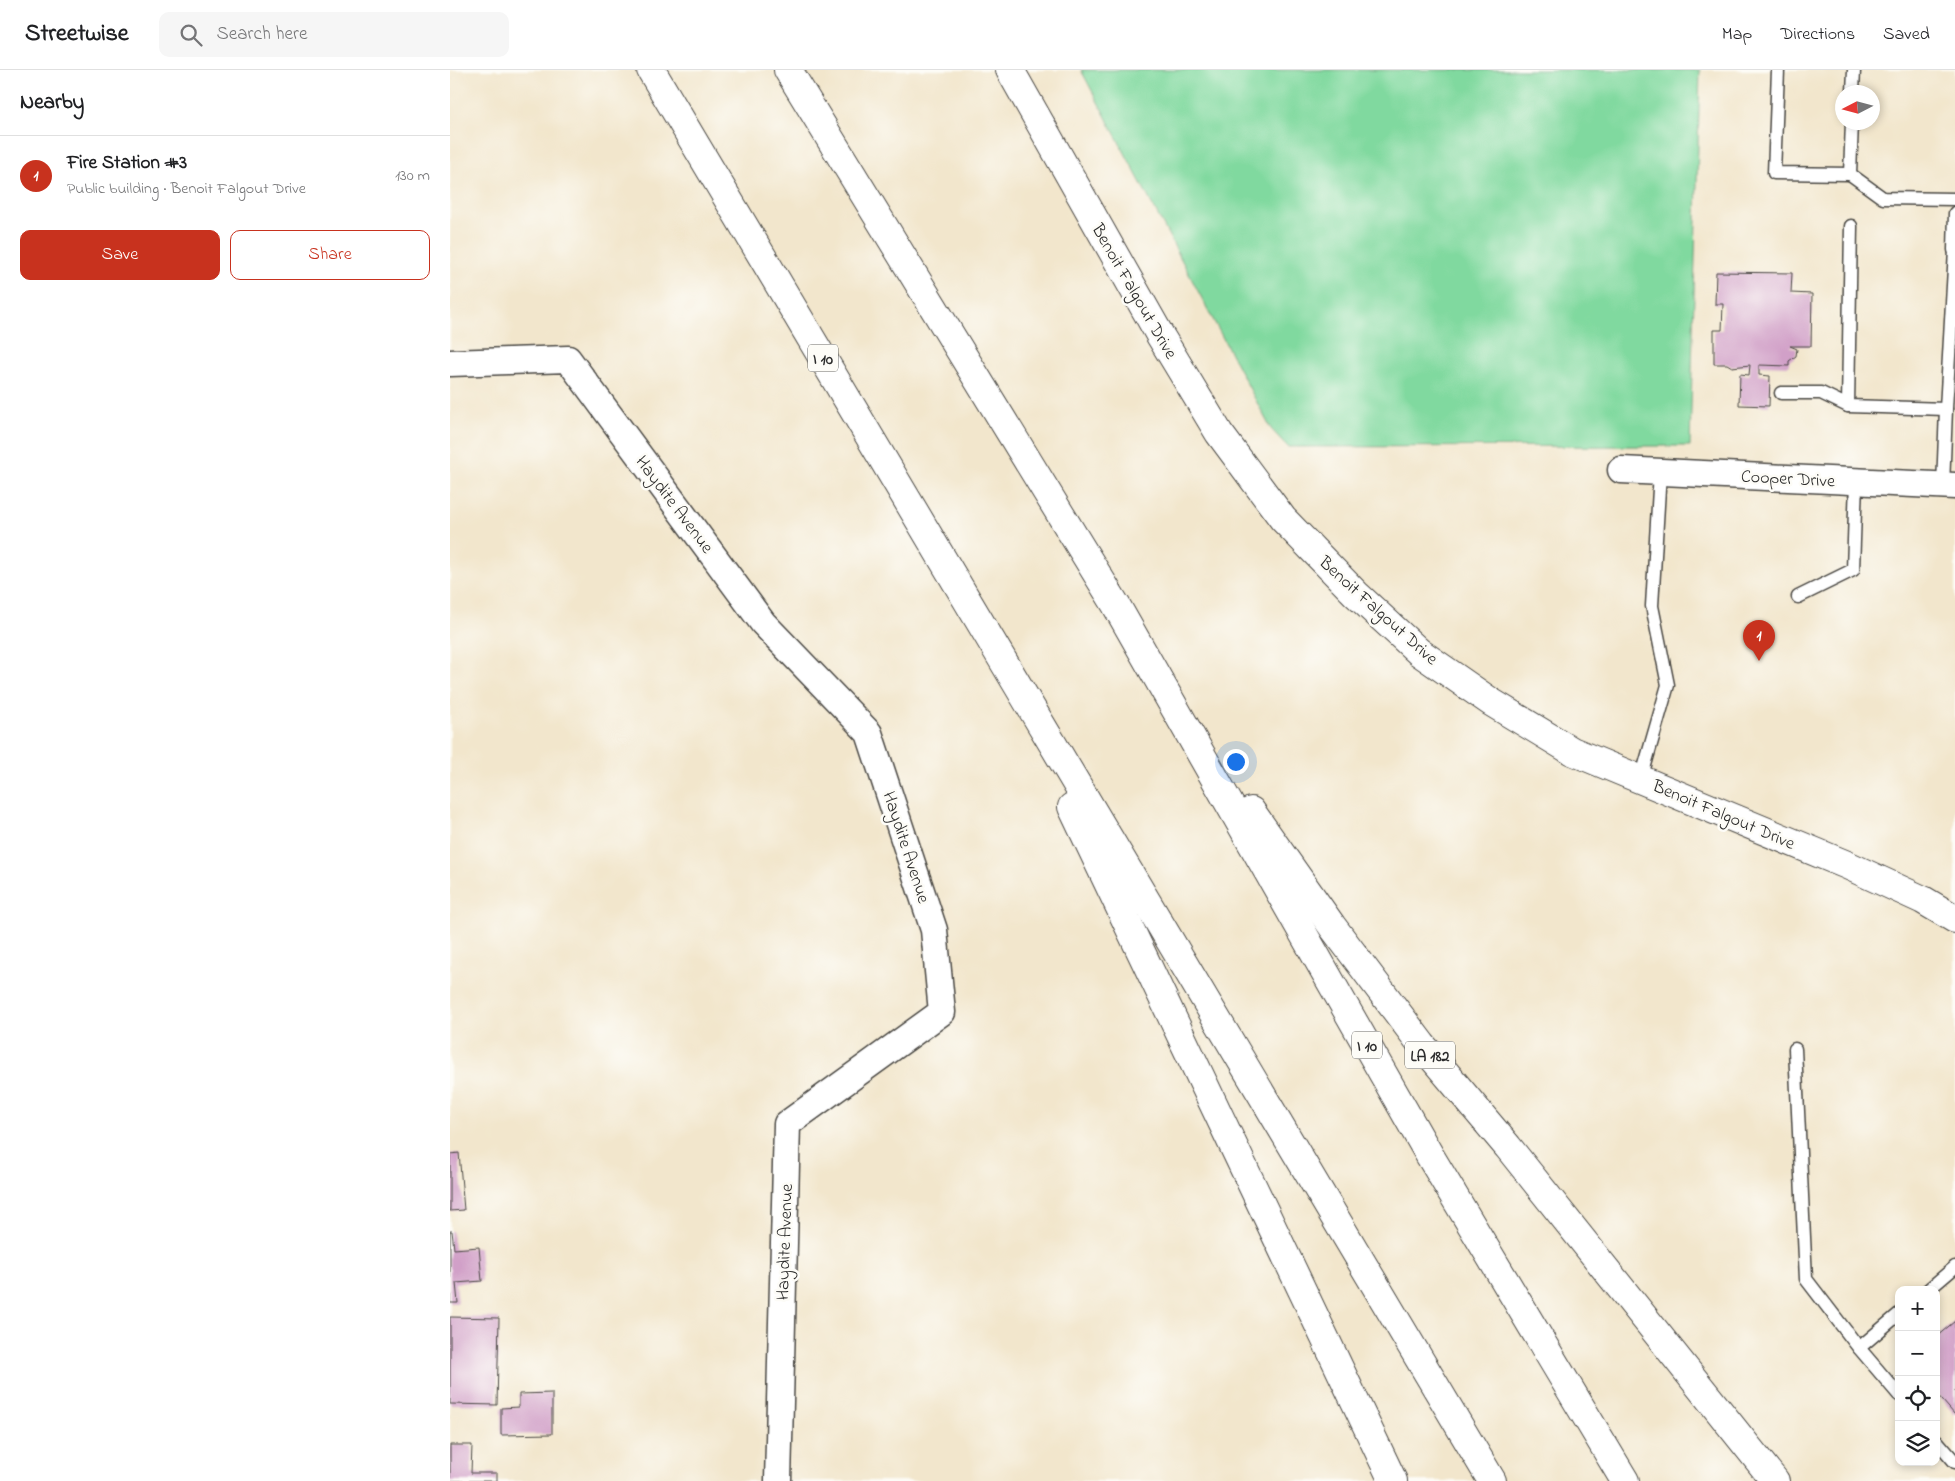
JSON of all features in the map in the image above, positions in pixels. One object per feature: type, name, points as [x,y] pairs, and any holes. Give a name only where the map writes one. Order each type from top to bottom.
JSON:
[{"type":"main road","name":"I 10","points":[[651,70],[1289,1144],[1492,1481]]},
{"type":"main road","name":"I 10","points":[[788,70],[1116,605],[1430,1156],[1625,1481]]},
{"type":"main road","name":"Benoit Falgout Drive","points":[[1010,70],[1166,345],[1219,433],[1283,519],[1356,594],[1419,652],[1491,702],[1572,751],[1847,865],[1923,900],[1955,919]]},
{"type":"main road","name":"LA 182","points":[[1116,605],[1246,803],[1368,974],[1422,1045],[1508,1147],[1775,1481]]},
{"type":"main road","points":[[994,646],[1393,1481]]},
{"type":"street","name":"Haydite Avenue","points":[[450,363],[568,359],[764,623],[869,733],[934,930],[942,1012],[787,1124],[778,1481]]},
{"type":"street","name":"Cooper Drive","points":[[1621,470],[1949,486]]},
{"type":"lane","points":[[1778,70],[1774,173],[1850,174],[1883,198],[1955,199]]},
{"type":"lane","points":[[1853,85],[1854,70]]},
{"type":"lane","points":[[1850,174],[1852,130]]},
{"type":"lane","points":[[1949,486],[1946,409],[1955,213]]},
{"type":"lane","points":[[1848,406],[1851,226]]},
{"type":"lane","points":[[1781,393],[1821,393],[1848,406],[1946,409]]},
{"type":"lane","points":[[1641,779],[1668,685],[1652,606],[1660,472]]},
{"type":"lane","points":[[1798,597],[1853,570],[1856,481]]},
{"type":"lane","points":[[1795,1049],[1806,1280],[1895,1390]]},
{"type":"lane","points":[[1933,1286],[1955,1267]]},
{"type":"lane","points":[[1859,1348],[1895,1317]]},
{"type":"lane","points":[[1940,1445],[1955,1462]]},
{"type":"green space","points":[[1081,70],[1700,70],[1690,446],[1288,447],[1271,429]]},
{"type":"building","points":[[1716,272],[1792,273],[1791,293],[1812,294],[1811,346],[1790,346],[1797,349],[1796,356],[1789,361],[1789,366],[1759,365],[1759,375],[1770,376],[1769,406],[1739,405],[1740,374],[1749,375],[1750,365],[1732,367],[1727,364],[1714,364],[1714,330],[1722,330],[1723,304],[1715,304]]},
{"type":"building","points":[[459,1153],[464,1210],[450,1211],[450,1154]]},
{"type":"building","points":[[450,1231],[452,1231],[454,1249],[479,1247],[482,1281],[456,1283],[458,1303],[450,1303]]},
{"type":"building","points":[[450,1317],[499,1318],[497,1405],[450,1404]]},
{"type":"building","points":[[1955,1321],[1955,1415],[1940,1398],[1940,1334]]},
{"type":"building","points":[[552,1393],[552,1434],[501,1435],[501,1408],[519,1407],[519,1394]]},
{"type":"building","points":[[450,1445],[472,1445],[471,1473],[497,1473],[497,1481],[450,1481]]},
{"type":"place","name":"Fire Station #3","points":[[1759,661]]}]
